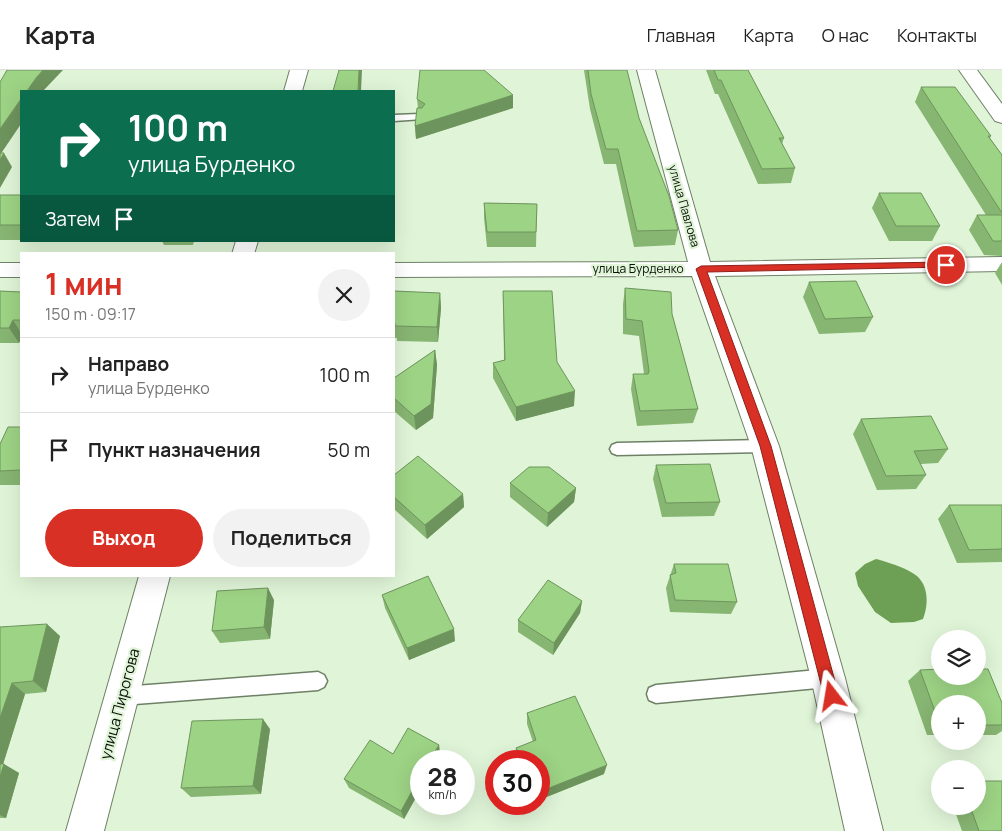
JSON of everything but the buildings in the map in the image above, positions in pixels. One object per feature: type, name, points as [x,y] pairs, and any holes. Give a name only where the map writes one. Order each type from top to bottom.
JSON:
[{"type":"street","points":[[293,90],[299,70]]},
{"type":"street","name":"улица Павлова","points":[[646,70],[701,269],[765,446],[828,678],[864,831]]},
{"type":"street","points":[[968,70],[1002,117]]},
{"type":"street","name":"улица Бурденко","points":[[395,270],[701,269],[1002,264]]},
{"type":"street","points":[[0,270],[20,270]]},
{"type":"street","name":"улица Пирогова","points":[[85,831],[154,577]]},
{"type":"lane","points":[[395,118],[420,117]]},
{"type":"lane","points":[[617,449],[765,446]]},
{"type":"lane","points":[[656,694],[828,678]]},
{"type":"lane","points":[[122,696],[318,681]]},
{"type":"shaded area","points":[[876,559],[905,569],[919,578],[925,587],[927,598],[923,619],[914,622],[891,623],[875,612],[858,586],[855,573],[865,564]]},
{"type":"route","points":[[832,696],[765,446],[701,269],[946,265]]}]
